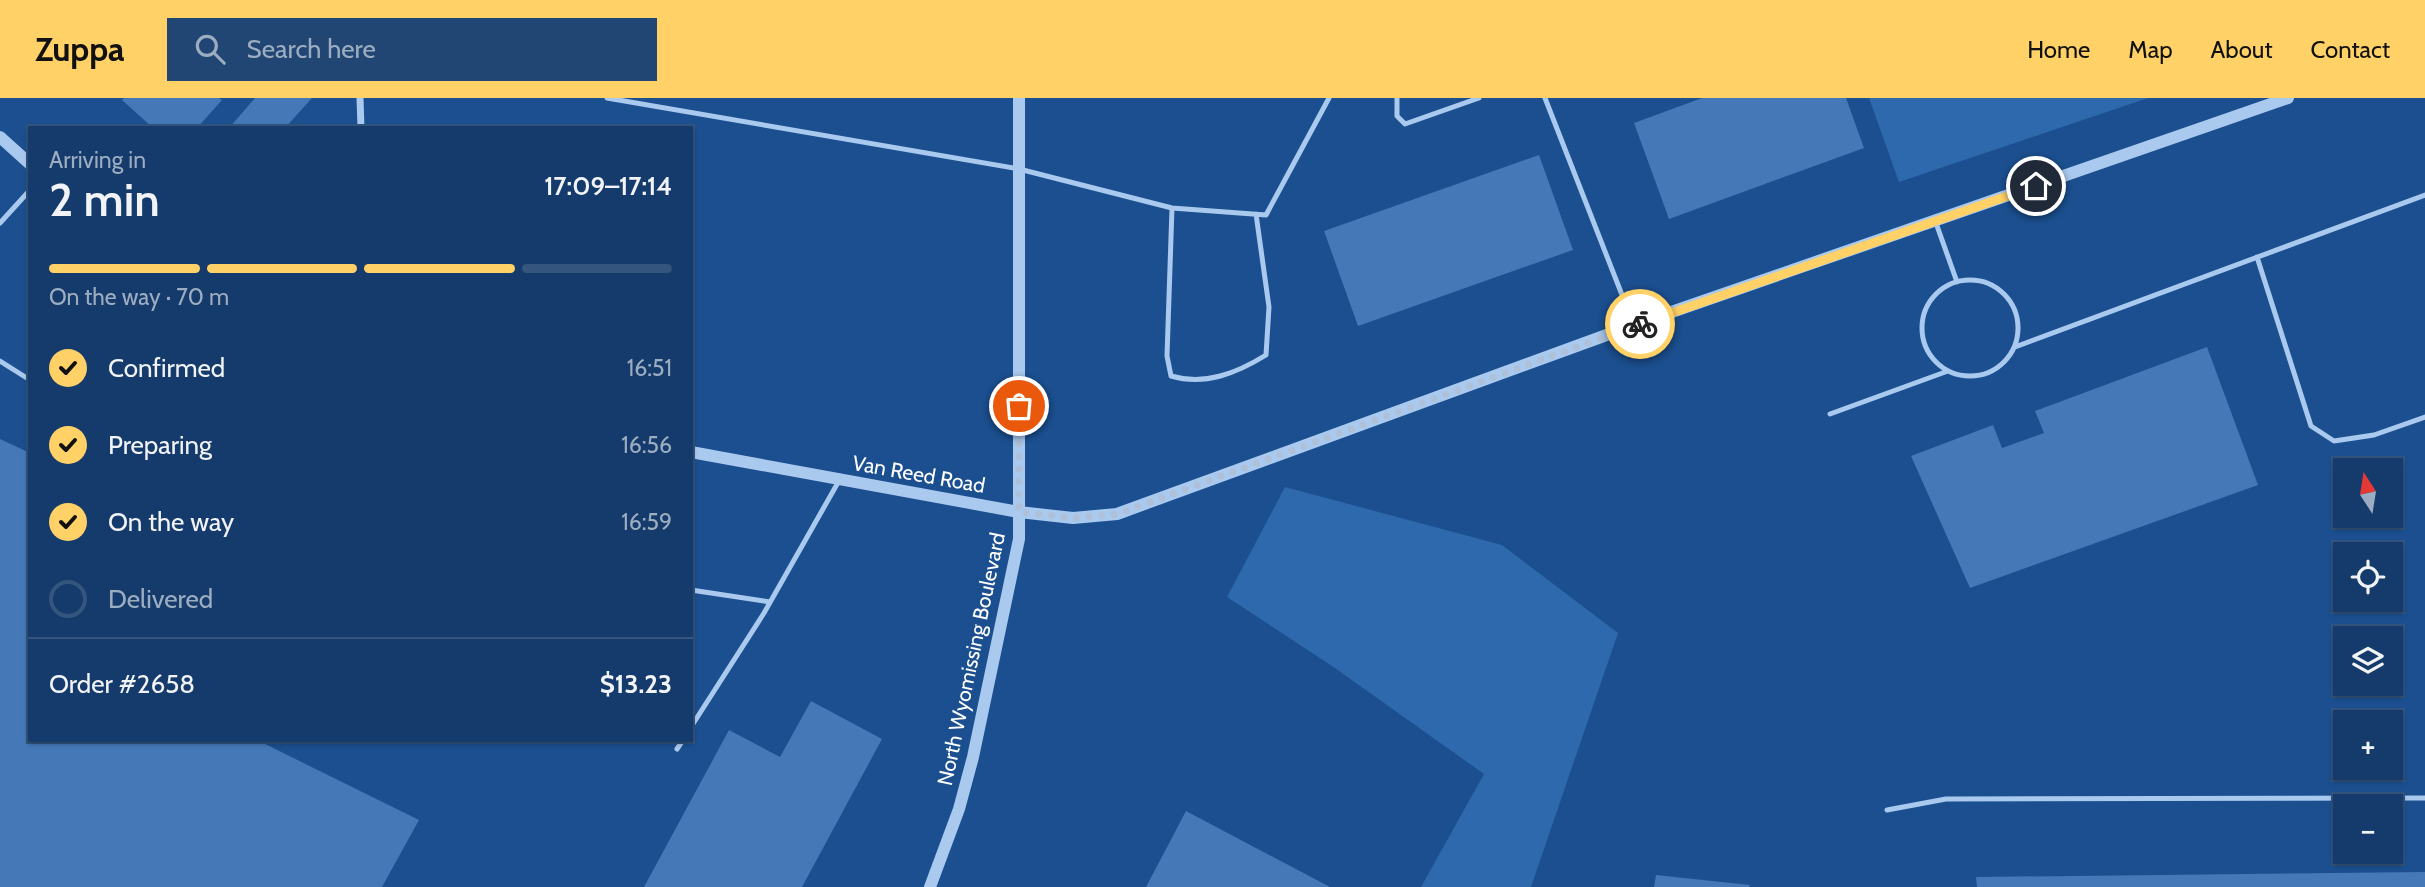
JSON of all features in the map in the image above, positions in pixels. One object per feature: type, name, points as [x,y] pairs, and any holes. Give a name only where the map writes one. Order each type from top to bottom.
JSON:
[{"type":"street","points":[[360,98],[360,126]]},
{"type":"street","name":"North Wyomissing Boulevard","points":[[930,887],[959,809],[973,757],[1019,539],[1019,98]]},
{"type":"street","name":"Van Reed Road","points":[[693,452],[1019,512],[1073,518],[1117,514],[1634,326],[2288,98]]},
{"type":"street","points":[[0,137],[28,162]]},
{"type":"lane","points":[[607,98],[1019,169],[1172,208],[1266,215],[1329,98]]},
{"type":"lane","points":[[658,98],[659,107]]},
{"type":"lane","points":[[1397,98],[1397,116],[1405,124],[1479,98]]},
{"type":"lane","points":[[1545,98],[1634,326]]},
{"type":"lane","points":[[0,223],[28,192]]},
{"type":"lane","points":[[2015,347],[2425,195]]},
{"type":"lane","points":[[1172,208],[1167,356],[1171,376],[1190,382],[1238,372],[1266,355],[1269,307],[1256,214]]},
{"type":"lane","points":[[1935,221],[1957,282]]},
{"type":"lane","points":[[2257,257],[2311,426],[2334,441],[2374,435],[2425,417]]},
{"type":"lane","points":[[1957,282],[1987,283],[2001,291],[2017,317],[2015,347],[2006,361],[1979,376],[1963,376],[1948,371],[1935,361],[1926,348],[1922,332],[1924,315],[1931,300],[1942,289],[1957,282]]},
{"type":"lane","points":[[0,361],[28,379]]},
{"type":"lane","points":[[1830,414],[1948,371]]},
{"type":"lane","points":[[693,724],[770,602],[840,480]]},
{"type":"lane","points":[[693,590],[770,602]]},
{"type":"lane","points":[[677,749],[682,742]]},
{"type":"lane","points":[[1886,810],[1946,799],[2425,798]]},
{"type":"shaded area","points":[[1869,98],[2148,98],[1899,182]]},
{"type":"shaded area","points":[[1285,487],[1502,545],[1618,633],[1531,887],[1421,887],[1484,774],[1332,666],[1227,597]]},
{"type":"building","points":[[255,98],[312,98],[287,126],[231,126]]},
{"type":"building","points":[[1702,98],[1846,98],[1864,148],[1669,219],[1634,123]]},
{"type":"building","points":[[122,100],[222,100],[199,126],[151,126]]},
{"type":"building","points":[[1539,155],[1573,250],[1358,326],[1324,231]]},
{"type":"building","points":[[2207,347],[2258,485],[1970,588],[1911,456],[1993,425],[2002,448],[2044,433],[2035,411]]},
{"type":"building","points":[[0,439],[28,452],[28,742],[263,742],[419,820],[382,887],[0,887]]},
{"type":"building","points":[[811,701],[882,739],[802,887],[644,887],[729,730],[780,757]]},
{"type":"building","points":[[1186,811],[1330,887],[1146,887]]},
{"type":"building","points":[[2425,872],[2425,887],[1977,887],[1976,877]]},
{"type":"building","points":[[1656,875],[1750,885],[1654,887]]},
{"type":"way so far","points":[[1019,406],[1019,512],[1073,518],[1117,514],[1640,324]]},
{"type":"route","points":[[1640,324],[2036,186]]}]
